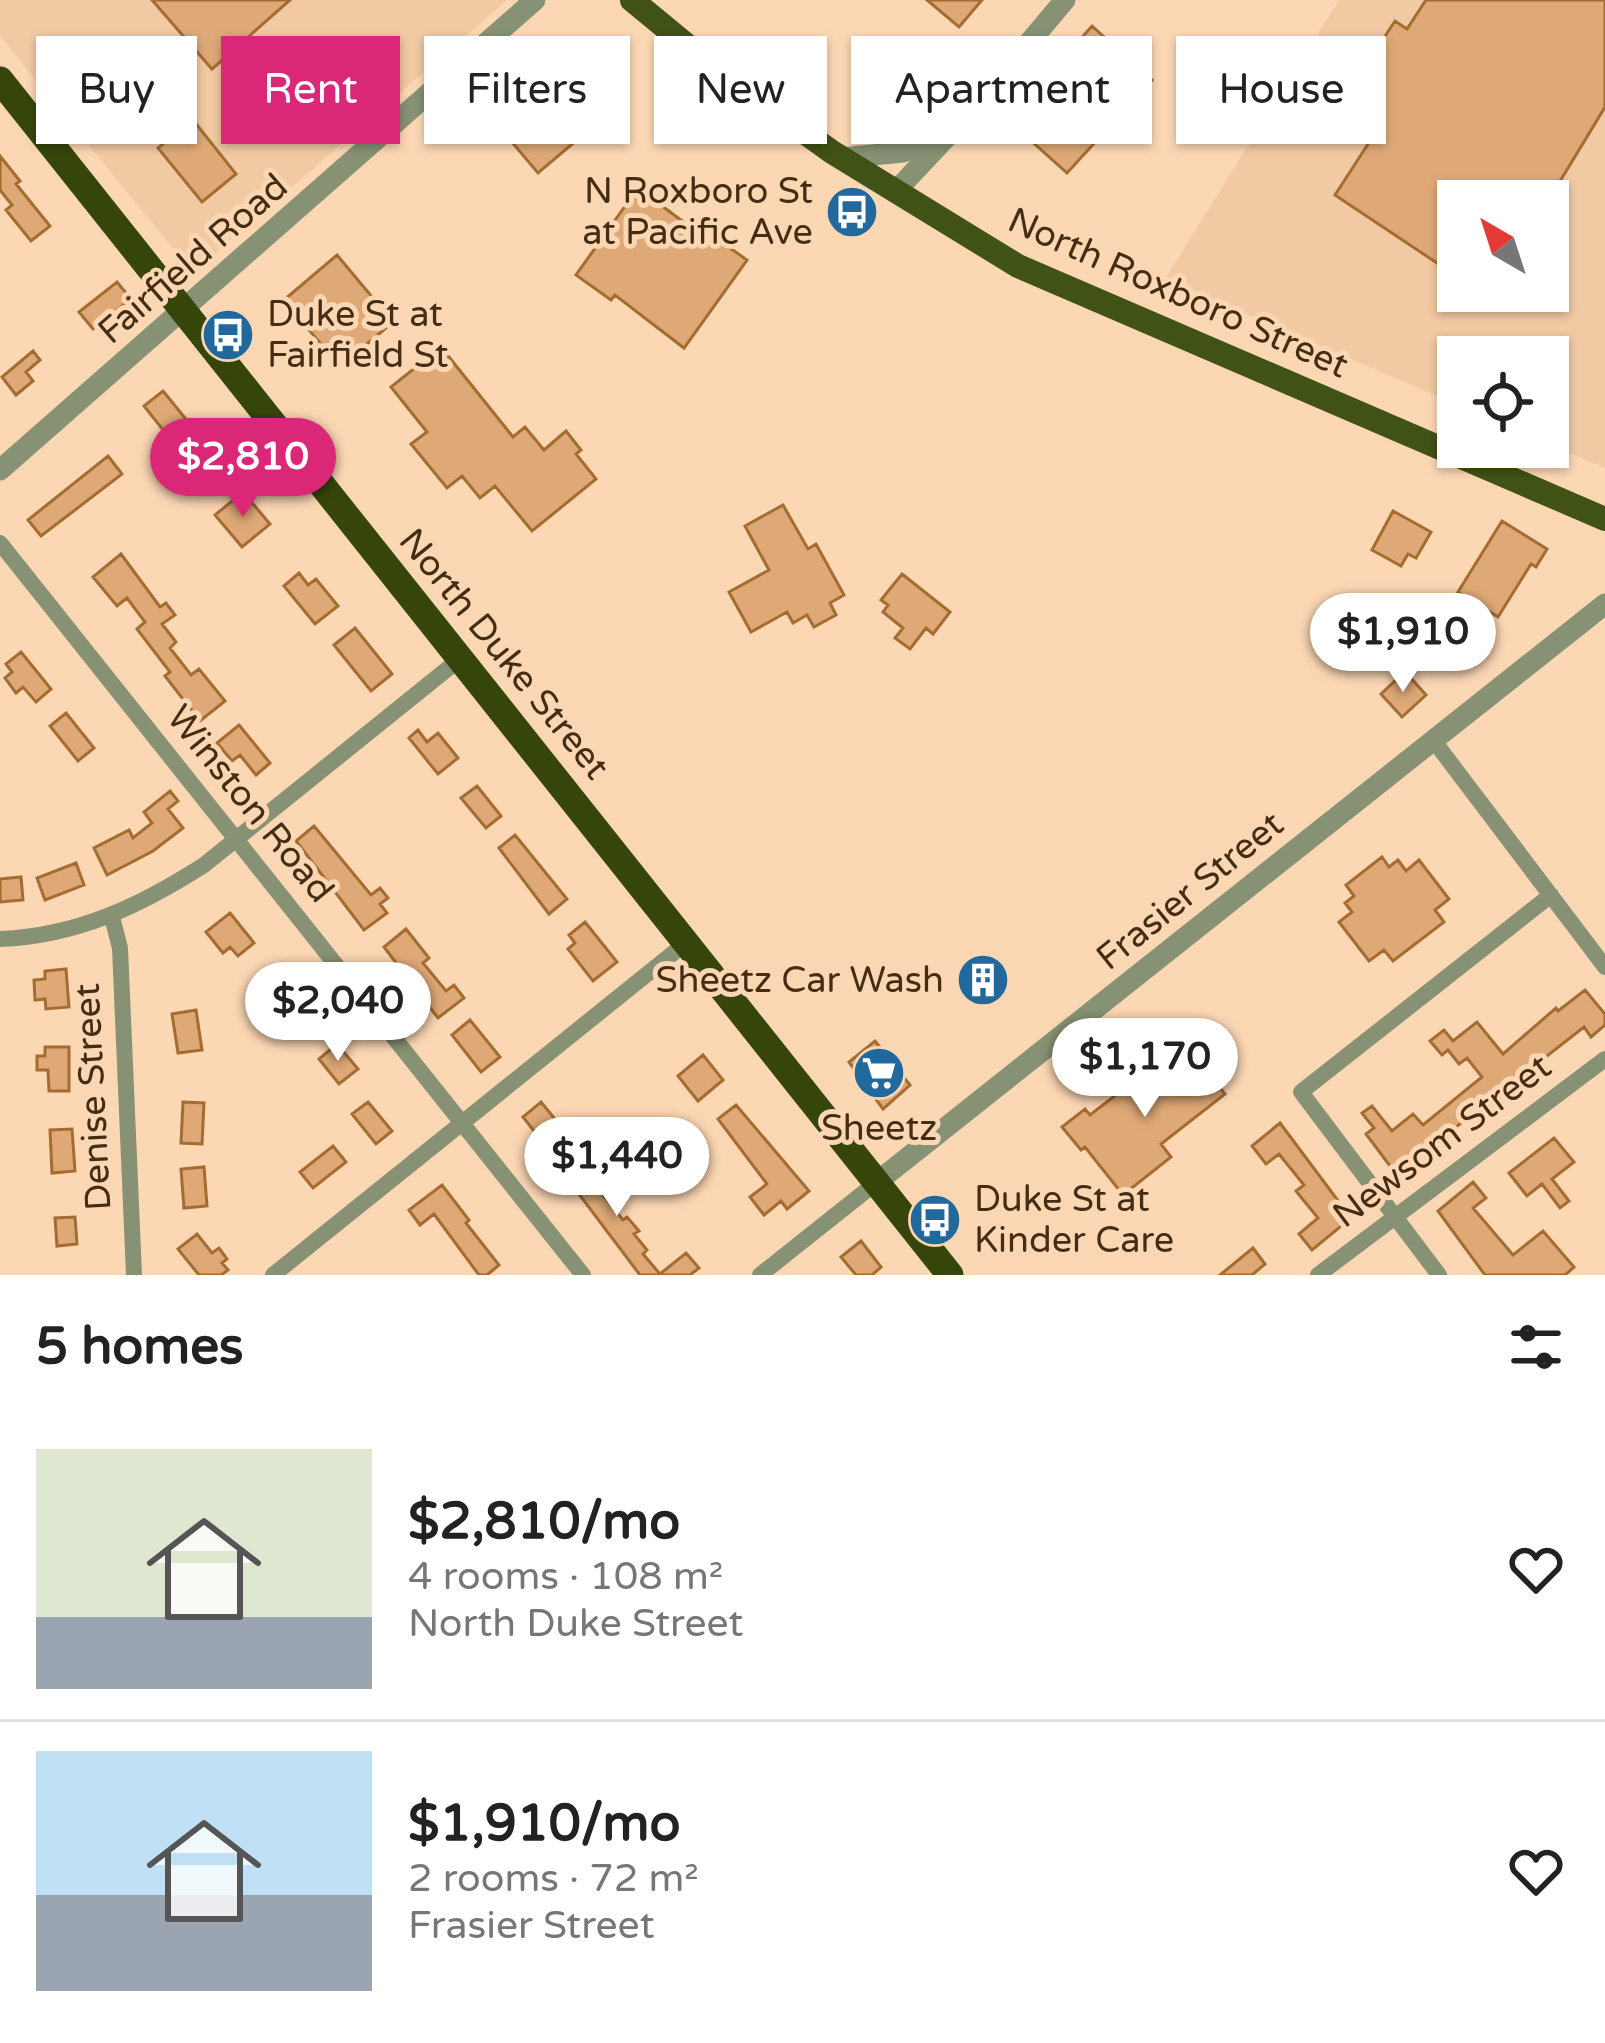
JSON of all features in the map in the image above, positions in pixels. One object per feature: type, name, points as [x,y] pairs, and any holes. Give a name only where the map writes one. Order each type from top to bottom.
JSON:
[{"type":"highway","name":"North Duke Street","points":[[0,80],[950,1275]]},
{"type":"main road","name":"North Roxboro Street","points":[[632,0],[712,66],[841,158],[1018,266],[1605,519]]},
{"type":"street","name":"Fairfield Road","points":[[0,470],[536,0]]},
{"type":"street","points":[[1034,36],[1065,0]]},
{"type":"street","points":[[841,158],[903,152],[921,144]]},
{"type":"street","points":[[895,192],[941,144]]},
{"type":"street","name":"Winston Road","points":[[0,543],[583,1275]]},
{"type":"street","name":"Frasier Street","points":[[760,1275],[1605,604]]},
{"type":"street","points":[[0,939],[112,917],[160,893],[235,840],[461,658]]},
{"type":"street","points":[[1434,741],[1605,968]]},
{"type":"street","points":[[1439,1275],[1301,1091],[1551,895]]},
{"type":"street","name":"Denise Street","points":[[112,917],[120,948],[134,1275]]},
{"type":"street","points":[[273,1275],[687,942]]},
{"type":"street","name":"Newsom Street","points":[[1318,1275],[1605,1059]]},
{"type":"shaded area","points":[[0,0],[507,0],[466,36],[424,36],[424,72],[400,93],[400,36],[221,36],[221,144],[341,144],[193,273],[88,144],[197,144],[197,36],[36,36],[36,80],[0,36]]},
{"type":"shaded area","points":[[1339,0],[1605,0],[1605,468],[1569,453],[1569,336],[1437,336],[1437,396],[1165,279],[1249,144],[1386,144],[1386,36],[1317,36]]},
{"type":"building","points":[[152,0],[290,0],[249,36],[221,36],[221,61],[212,69],[197,52],[197,36],[183,36]]},
{"type":"building","points":[[927,0],[982,0],[959,27]]},
{"type":"building","points":[[1426,0],[1605,0],[1605,107],[1561,180],[1437,180],[1437,263],[1335,195],[1368,144],[1386,144],[1385,36],[1395,21],[1407,29]]},
{"type":"building","points":[[1092,26],[1103,36],[1083,36]]},
{"type":"building","points":[[197,125],[236,174],[202,202],[158,148],[197,144]]},
{"type":"building","points":[[513,144],[572,144],[538,173]]},
{"type":"building","points":[[1035,144],[1094,144],[1067,173]]},
{"type":"building","points":[[0,156],[50,226],[31,241],[6,210],[12,205],[0,190]]},
{"type":"building","points":[[638,188],[709,241],[713,236],[747,260],[684,348],[615,295],[611,300],[576,275]]},
{"type":"building","points":[[337,255],[393,322],[340,367],[284,300]]},
{"type":"building","points":[[117,282],[131,299],[93,329],[79,312]]},
{"type":"building","points":[[441,347],[513,437],[525,427],[544,450],[566,431],[581,450],[576,454],[596,479],[532,531],[495,486],[480,498],[462,476],[447,488],[411,444],[427,432],[391,387]]},
{"type":"building","points":[[33,351],[40,360],[26,372],[33,381],[16,395],[2,377]]},
{"type":"building","points":[[163,391],[203,440],[183,455],[144,406]]},
{"type":"building","points":[[108,456],[122,474],[41,536],[28,520]]},
{"type":"building","points":[[243,492],[270,524],[242,547],[215,515]]},
{"type":"building","points":[[783,505],[808,549],[816,544],[844,595],[830,603],[836,615],[814,627],[807,615],[793,623],[787,612],[751,632],[729,592],[769,570],[745,526]]},
{"type":"building","points":[[1393,511],[1431,532],[1416,558],[1408,554],[1401,566],[1372,550]]},
{"type":"building","points":[[1502,521],[1547,549],[1536,567],[1531,564],[1498,617],[1458,592]]},
{"type":"building","points":[[121,554],[160,607],[166,603],[175,615],[162,624],[176,642],[170,648],[191,675],[199,669],[225,701],[200,721],[137,629],[145,622],[127,598],[117,606],[93,577]]},
{"type":"building","points":[[299,573],[308,585],[316,579],[338,606],[315,624],[284,586]]},
{"type":"building","points":[[902,574],[950,612],[933,634],[926,628],[910,649],[895,638],[903,628],[883,612],[888,605],[881,600]]},
{"type":"building","points":[[355,628],[392,674],[371,691],[334,645]]},
{"type":"building","points":[[21,652],[51,689],[36,702],[23,687],[16,693],[5,678],[12,672],[6,664]]},
{"type":"building","points":[[1399,677],[1404,682],[1410,677],[1426,695],[1402,717],[1381,694]]},
{"type":"building","points":[[66,713],[94,748],[78,761],[50,726]]},
{"type":"building","points":[[239,725],[270,763],[256,775],[240,755],[232,761],[217,743]]},
{"type":"building","points":[[418,730],[427,742],[438,733],[458,758],[438,774],[409,738]]},
{"type":"building","points":[[477,786],[501,816],[486,828],[461,798]]},
{"type":"building","points":[[170,791],[178,801],[168,809],[183,828],[153,851],[107,875],[94,848],[129,830],[133,838],[152,823],[144,812]]},
{"type":"building","points":[[314,826],[371,895],[380,888],[388,898],[380,904],[387,913],[364,930],[296,841]]},
{"type":"building","points":[[515,835],[567,899],[549,914],[499,848]]},
{"type":"building","points":[[1382,857],[1389,867],[1398,860],[1406,871],[1419,860],[1449,899],[1435,910],[1444,922],[1393,961],[1384,950],[1369,961],[1339,922],[1352,912],[1345,903],[1354,896],[1346,885]]},
{"type":"building","points":[[76,863],[84,885],[45,900],[37,878]]},
{"type":"building","points":[[21,877],[23,900],[0,902],[0,879]]},
{"type":"building","points":[[230,913],[254,943],[238,956],[230,947],[223,953],[206,932]]},
{"type":"building","points":[[585,922],[617,962],[593,981],[568,949],[575,943],[569,935]]},
{"type":"building","points":[[406,929],[429,958],[423,963],[446,991],[454,985],[464,998],[438,1018],[384,947]]},
{"type":"building","points":[[66,969],[69,1007],[46,1009],[45,999],[35,1000],[34,980],[45,979],[45,971]]},
{"type":"building","points":[[280,978],[304,1008],[289,1020],[278,1007],[272,1012],[258,995]]},
{"type":"building","points":[[1585,990],[1605,1014],[1605,1025],[1591,1037],[1584,1027],[1396,1174],[1366,1134],[1374,1128],[1362,1113],[1372,1106],[1392,1131],[1413,1114],[1423,1125],[1482,1077],[1467,1058],[1459,1064],[1448,1050],[1442,1055],[1430,1041],[1444,1030],[1453,1041],[1477,1022],[1503,1054],[1556,1008],[1558,1011]]},
{"type":"building","points":[[196,1010],[202,1050],[178,1053],[172,1014]]},
{"type":"building","points":[[470,1020],[500,1057],[481,1072],[452,1035]]},
{"type":"building","name":"Sheetz","points":[[875,1041],[910,1085],[883,1109],[849,1062]]},
{"type":"building","points":[[337,1044],[358,1069],[339,1084],[319,1059]]},
{"type":"building","points":[[1187,1046],[1225,1094],[1161,1144],[1171,1157],[1123,1195],[1085,1147],[1081,1150],[1062,1127],[1085,1109],[1090,1115],[1121,1091],[1124,1094]]},
{"type":"building","points":[[45,1047],[69,1047],[69,1091],[49,1091],[48,1070],[37,1070],[37,1056],[45,1056]]},
{"type":"building","points":[[703,1055],[723,1080],[698,1101],[678,1076]]},
{"type":"building","points":[[183,1102],[204,1103],[202,1144],[181,1143]]},
{"type":"building","points":[[368,1102],[392,1131],[376,1144],[352,1114]]},
{"type":"building","points":[[541,1102],[567,1134],[548,1149],[523,1117]]},
{"type":"building","points":[[736,1105],[809,1191],[787,1209],[781,1201],[764,1215],[750,1197],[767,1184],[718,1119]]},
{"type":"building","points":[[1280,1123],[1351,1218],[1312,1250],[1299,1234],[1318,1218],[1296,1191],[1304,1185],[1279,1154],[1266,1164],[1252,1146]]},
{"type":"building","points":[[72,1129],[75,1171],[52,1173],[50,1130]]},
{"type":"building","points":[[1554,1138],[1574,1162],[1552,1179],[1569,1201],[1560,1208],[1542,1184],[1527,1196],[1509,1173]]},
{"type":"building","points":[[333,1146],[346,1162],[313,1188],[300,1172]]},
{"type":"building","points":[[580,1152],[610,1189],[603,1195],[639,1231],[634,1234],[647,1250],[643,1254],[660,1274],[686,1253],[699,1268],[690,1275],[640,1275],[560,1169]]},
{"type":"building","points":[[204,1167],[207,1206],[184,1208],[181,1169]]},
{"type":"building","points":[[1473,1182],[1486,1198],[1473,1208],[1513,1255],[1543,1231],[1574,1267],[1565,1275],[1485,1275],[1438,1211]]},
{"type":"building","points":[[442,1185],[499,1265],[487,1275],[479,1275],[434,1214],[420,1225],[409,1210]]},
{"type":"building","points":[[75,1217],[77,1244],[57,1246],[55,1218]]},
{"type":"building","points":[[197,1234],[212,1253],[219,1248],[227,1259],[222,1263],[228,1270],[221,1275],[199,1275],[178,1249]]},
{"type":"building","points":[[861,1241],[881,1267],[872,1275],[856,1275],[841,1257]]},
{"type":"building","points":[[1253,1248],[1265,1264],[1252,1275],[1220,1275]]},
{"type":"place","name":"N Roxboro St at Pacific Ave","points":[[852,212]]},
{"type":"place","name":"Duke St at Fairfield St","points":[[228,335]]},
{"type":"place","name":"Sheetz Car Wash","points":[[983,980]]},
{"type":"place","name":"Sheetz","points":[[879,1073]]},
{"type":"place","name":"Duke St at Kinder Care","points":[[935,1220]]}]
